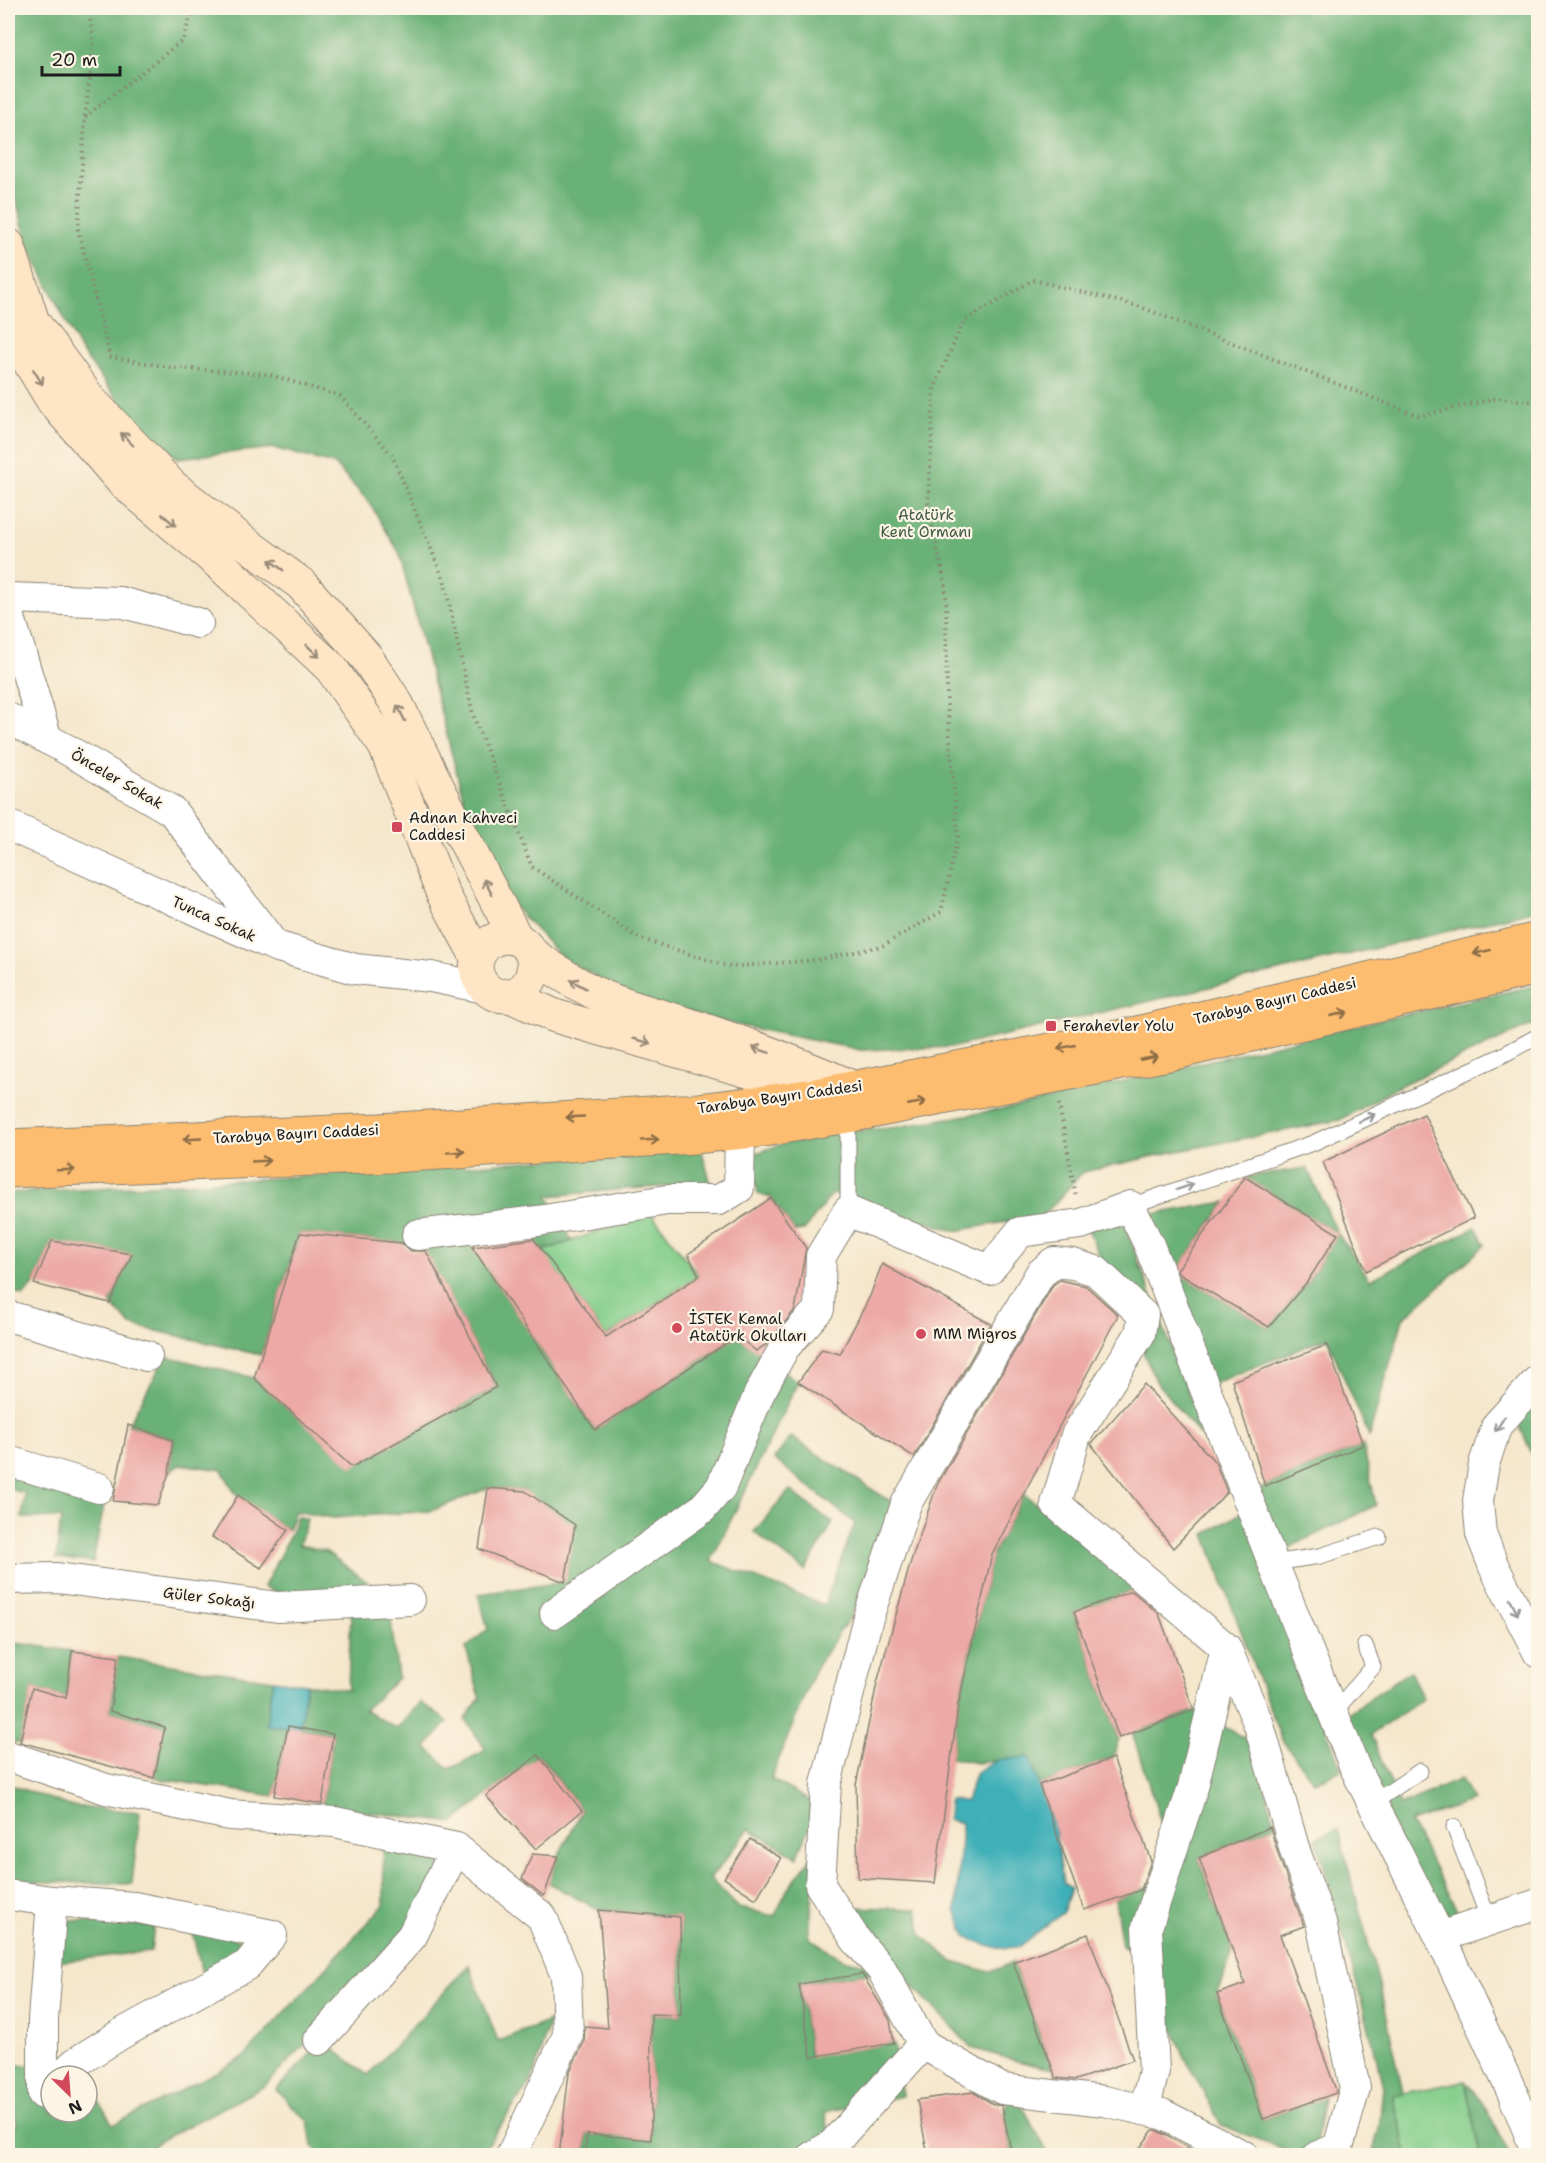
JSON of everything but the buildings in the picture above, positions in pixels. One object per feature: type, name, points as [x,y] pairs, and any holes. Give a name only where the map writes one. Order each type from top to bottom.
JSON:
[{"type":"main road","points":[[8,245],[33,322],[90,400],[172,486],[301,584],[367,658],[397,704],[457,826],[535,965],[531,981],[518,993],[487,976]]},
{"type":"main road","points":[[8,327],[53,401],[122,481],[222,566],[330,668],[385,746],[443,894],[487,976],[555,1016],[727,1064],[853,1106]]},
{"type":"main road","points":[[487,976],[482,950],[493,940],[505,937],[524,946],[574,982],[603,997],[779,1056],[853,1106]]},
{"type":"main road","name":"Tarabya Bayırı Caddesi","points":[[853,1106],[1151,1030],[1539,939]]},
{"type":"main road","name":"Tarabya Bayırı Caddesi","points":[[8,1146],[380,1130],[639,1114],[732,1120],[853,1106],[1055,1076],[1179,1052],[1539,969]]},
{"type":"main road","points":[[727,1064],[734,1069],[742,1084],[732,1120]]},
{"type":"main road","name":"Tarabya Bayırı Caddesi","points":[[8,1172],[391,1156],[683,1138],[732,1120],[821,1094]]},
{"type":"street","points":[[8,598],[120,602],[198,623]]},
{"type":"street","points":[[8,611],[46,739]]},
{"type":"street","name":"Önceler Sokak","points":[[8,718],[172,811],[275,946]]},
{"type":"street","name":"Tunca Sokak","points":[[8,825],[275,946],[355,969],[431,977],[487,976]]},
{"type":"street","points":[[417,1235],[538,1221],[667,1200],[719,1200],[739,1188],[732,1120]]},
{"type":"street","points":[[555,1613],[702,1509],[721,1487],[759,1394],[784,1348],[819,1309],[821,1256],[851,1217],[989,1270],[1020,1233],[1072,1226],[1130,1206],[1149,1245],[1355,1768],[1440,1937],[1539,2155]]},
{"type":"street","points":[[1072,1226],[1096,1271],[1143,1315],[1140,1334],[1076,1435],[1056,1504],[1226,1648],[1259,1725],[1295,1851],[1321,1922],[1355,2088],[1338,2148],[1318,2156]]},
{"type":"street","points":[[1096,1271],[1073,1264],[1054,1262],[1040,1274],[906,1503],[867,1621],[826,1784],[820,1885],[856,1940],[882,1970],[923,2044],[1002,2089],[1104,2101],[1162,2114],[1244,2156]]},
{"type":"street","points":[[8,1316],[147,1356]]},
{"type":"street","points":[[1539,1380],[1497,1425],[1484,1464],[1478,1501],[1481,1534],[1494,1567],[1539,1652]]},
{"type":"street","points":[[8,1461],[99,1488]]},
{"type":"street","name":"Güler Sokağı","points":[[8,1578],[57,1578],[278,1607],[410,1600]]},
{"type":"street","points":[[1144,2110],[1154,2071],[1147,1926],[1193,1788],[1226,1648]]},
{"type":"street","points":[[8,1756],[106,1789],[230,1815],[335,1822],[456,1848],[542,1917],[566,1976],[568,2035],[511,2156]]},
{"type":"street","points":[[319,2040],[411,1936],[456,1848]]},
{"type":"street","points":[[8,1895],[134,1907],[272,1935],[247,1965],[121,2034],[74,2064]]},
{"type":"street","points":[[43,2064],[43,2019],[52,1900]]},
{"type":"street","points":[[1440,1937],[1539,1904]]},
{"type":"street","points":[[813,2156],[832,2145],[923,2044]]},
{"type":"lane","points":[[1130,1206],[1313,1143],[1501,1056],[1539,1036]]},
{"type":"lane","points":[[851,1217],[853,1106]]},
{"type":"lane","points":[[1273,1563],[1320,1556],[1379,1537]]},
{"type":"lane","points":[[1334,1713],[1373,1667],[1365,1645]]},
{"type":"lane","points":[[1373,1803],[1420,1771]]},
{"type":"lane","points":[[1454,1827],[1489,1920]]},
{"type":"path","points":[[88,8],[94,42],[85,117],[78,229],[110,357],[174,368],[267,374],[339,396],[392,455],[444,580],[473,715],[531,867],[639,938],[730,967],[818,960],[882,946],[941,912],[958,836],[947,704],[946,587],[928,509],[934,388],[964,321],[1033,280],[1138,306],[1419,416],[1498,398],[1539,402]]},
{"type":"path","points":[[85,117],[183,40],[193,8]]},
{"type":"path","points":[[1055,1076],[1072,1226]]},
{"type":"green space","name":"Atatürk Kent Ormanı","points":[[8,8],[1538,8],[1538,910],[954,1047],[861,1050],[741,1026],[636,999],[561,957],[508,900],[468,816],[399,552],[369,502],[334,464],[273,448],[178,458],[148,439],[80,350],[28,245],[8,170]]},
{"type":"green space","points":[[1538,985],[1538,1022],[1401,1085],[1340,1120],[1083,1172],[1044,1215],[955,1231],[833,1193],[804,1230],[794,1231],[771,1198],[758,1194],[751,1155],[809,1134],[891,1128],[1014,1107],[1384,1019]]},
{"type":"green space","points":[[701,1148],[711,1184],[548,1196],[572,1241],[542,1251],[518,1218],[409,1244],[300,1233],[261,1355],[131,1325],[110,1303],[132,1254],[52,1242],[34,1284],[24,1296],[8,1291],[8,1193],[396,1171]]},
{"type":"green space","points":[[1307,1168],[1338,1234],[1244,1177]]},
{"type":"green space","points":[[1226,1202],[1176,1272],[1268,1326],[1307,1282],[1338,1234],[1370,1280],[1476,1227],[1485,1245],[1403,1319],[1369,1436],[1327,1338],[1212,1384],[1146,1215]]},
{"type":"green space","points":[[651,1213],[699,1276],[606,1337],[542,1251]]},
{"type":"green space","points":[[1121,1215],[1208,1445],[1157,1383],[1088,1230]]},
{"type":"green space","points":[[468,1240],[595,1430],[737,1336],[798,1382],[711,1561],[824,1605],[855,1523],[774,1459],[791,1437],[895,1504],[875,1579],[815,1669],[771,1779],[819,1806],[797,1857],[749,1829],[710,1879],[739,1908],[775,1916],[787,1890],[816,1851],[809,1938],[842,1959],[876,1966],[881,1971],[799,1984],[810,2056],[894,2043],[902,2096],[825,2112],[834,2155],[585,2155],[587,2134],[651,2139],[651,2014],[681,2015],[680,1917],[599,1910],[548,1883],[558,1856],[582,1811],[539,1755],[454,1823],[322,1806],[333,1734],[300,1728],[306,1684],[348,1690],[351,1613],[390,1612],[398,1678],[364,1710],[397,1729],[420,1702],[448,1722],[426,1747],[450,1769],[486,1750],[465,1719],[480,1698],[466,1648],[488,1629],[478,1594],[565,1582],[525,1491],[488,1488],[431,1511],[333,1518],[295,1511],[288,1530],[236,1494],[222,1470],[180,1464],[169,1473],[173,1440],[128,1425],[166,1356],[254,1378],[352,1466],[496,1387],[423,1246]]},
{"type":"green space","points":[[1538,1400],[1538,1451],[1532,1454],[1515,1416]]},
{"type":"green space","points":[[1363,1445],[1376,1505],[1276,1554],[1254,1494],[1265,1486]]},
{"type":"green space","points":[[8,1467],[106,1495],[93,1562],[56,1559],[61,1518],[22,1518],[25,1493],[8,1489]]},
{"type":"green space","points":[[790,1490],[833,1523],[805,1571],[754,1532]]},
{"type":"green space","points":[[1024,1494],[1141,1588],[1074,1613],[1119,1738],[1113,1758],[1039,1785],[1029,1757],[977,1763],[951,1758],[958,1706],[992,1554]]},
{"type":"green space","points":[[1243,1512],[1342,1770],[1314,1782],[1281,1739],[1205,1534]]},
{"type":"green space","points":[[297,1516],[307,1519],[299,1545],[325,1551],[373,1586],[290,1599],[264,1587]]},
{"type":"green space","points":[[8,1642],[72,1651],[66,1698],[32,1688],[20,1743],[8,1742]]},
{"type":"green space","points":[[118,1657],[273,1680],[266,1725],[288,1726],[274,1796],[154,1778],[164,1727],[110,1711]]},
{"type":"green space","points":[[1410,1671],[1423,1699],[1371,1735],[1400,1805],[1461,1779],[1473,1801],[1410,1822],[1461,1918],[1440,1929],[1342,1717]]},
{"type":"green space","points":[[1194,1711],[1255,1743],[1275,1825],[1199,1858],[1233,1952],[1217,1994],[1263,2119],[1324,2097],[1314,2155],[1299,2155],[1221,2125],[1183,2054],[1147,1961],[1122,1946],[1115,1899],[1158,1883],[1173,1859],[1132,1733]]},
{"type":"green space","points":[[8,1784],[70,1806],[140,1812],[132,1884],[8,1881]]},
{"type":"green space","points":[[1338,1829],[1384,2003],[1403,2093],[1393,2096],[1407,2155],[1372,2155],[1379,2128],[1383,2087],[1316,1838]]},
{"type":"green space","points":[[383,1840],[454,1855],[405,1935],[265,2086],[159,2141],[143,2155],[8,2155],[8,2128],[17,2125],[8,2079],[8,2065],[39,2065],[39,2124],[99,2124],[99,2101],[113,2125],[242,2059],[384,1905]]},
{"type":"green space","points":[[848,1907],[917,1909],[922,1935],[953,1962],[991,1972],[1013,1962],[1052,2069],[972,2048],[872,1943]]},
{"type":"green space","points":[[54,1919],[154,1926],[151,1951],[49,1963]]},
{"type":"green space","points":[[191,1927],[248,1942],[226,1961],[202,1973]]},
{"type":"green space","points":[[469,1965],[498,2041],[550,2021],[532,2080],[480,2155],[321,2155],[312,2146],[308,2121],[276,2090],[323,2041],[368,2075]]},
{"type":"green space","points":[[1465,2081],[1480,2155],[1407,2155],[1393,2095]]},
{"type":"green space","points":[[1465,2081],[1481,2100],[1510,2155],[1480,2155]]},
{"type":"green space","points":[[1012,2087],[1049,2155],[1012,2155],[1004,2118]]},
{"type":"water","points":[[273,1680],[306,1684],[300,1728],[266,1725]]},
{"type":"water","points":[[1029,1757],[1055,1829],[1063,1883],[1071,1888],[1063,1912],[1019,1947],[997,1948],[967,1938],[956,1911],[962,1823],[948,1820],[949,1800],[966,1801],[976,1772],[998,1760]]},
{"type":"place","name":"Adnan Kahveci Caddesi","points":[[397,827]]},
{"type":"place","name":"Ferahevler Yolu","points":[[1051,1026]]},
{"type":"place","name":"İSTEK Kemal Atatürk Okulları","points":[[677,1328]]},
{"type":"place","name":"MM Migros","points":[[921,1334]]}]
